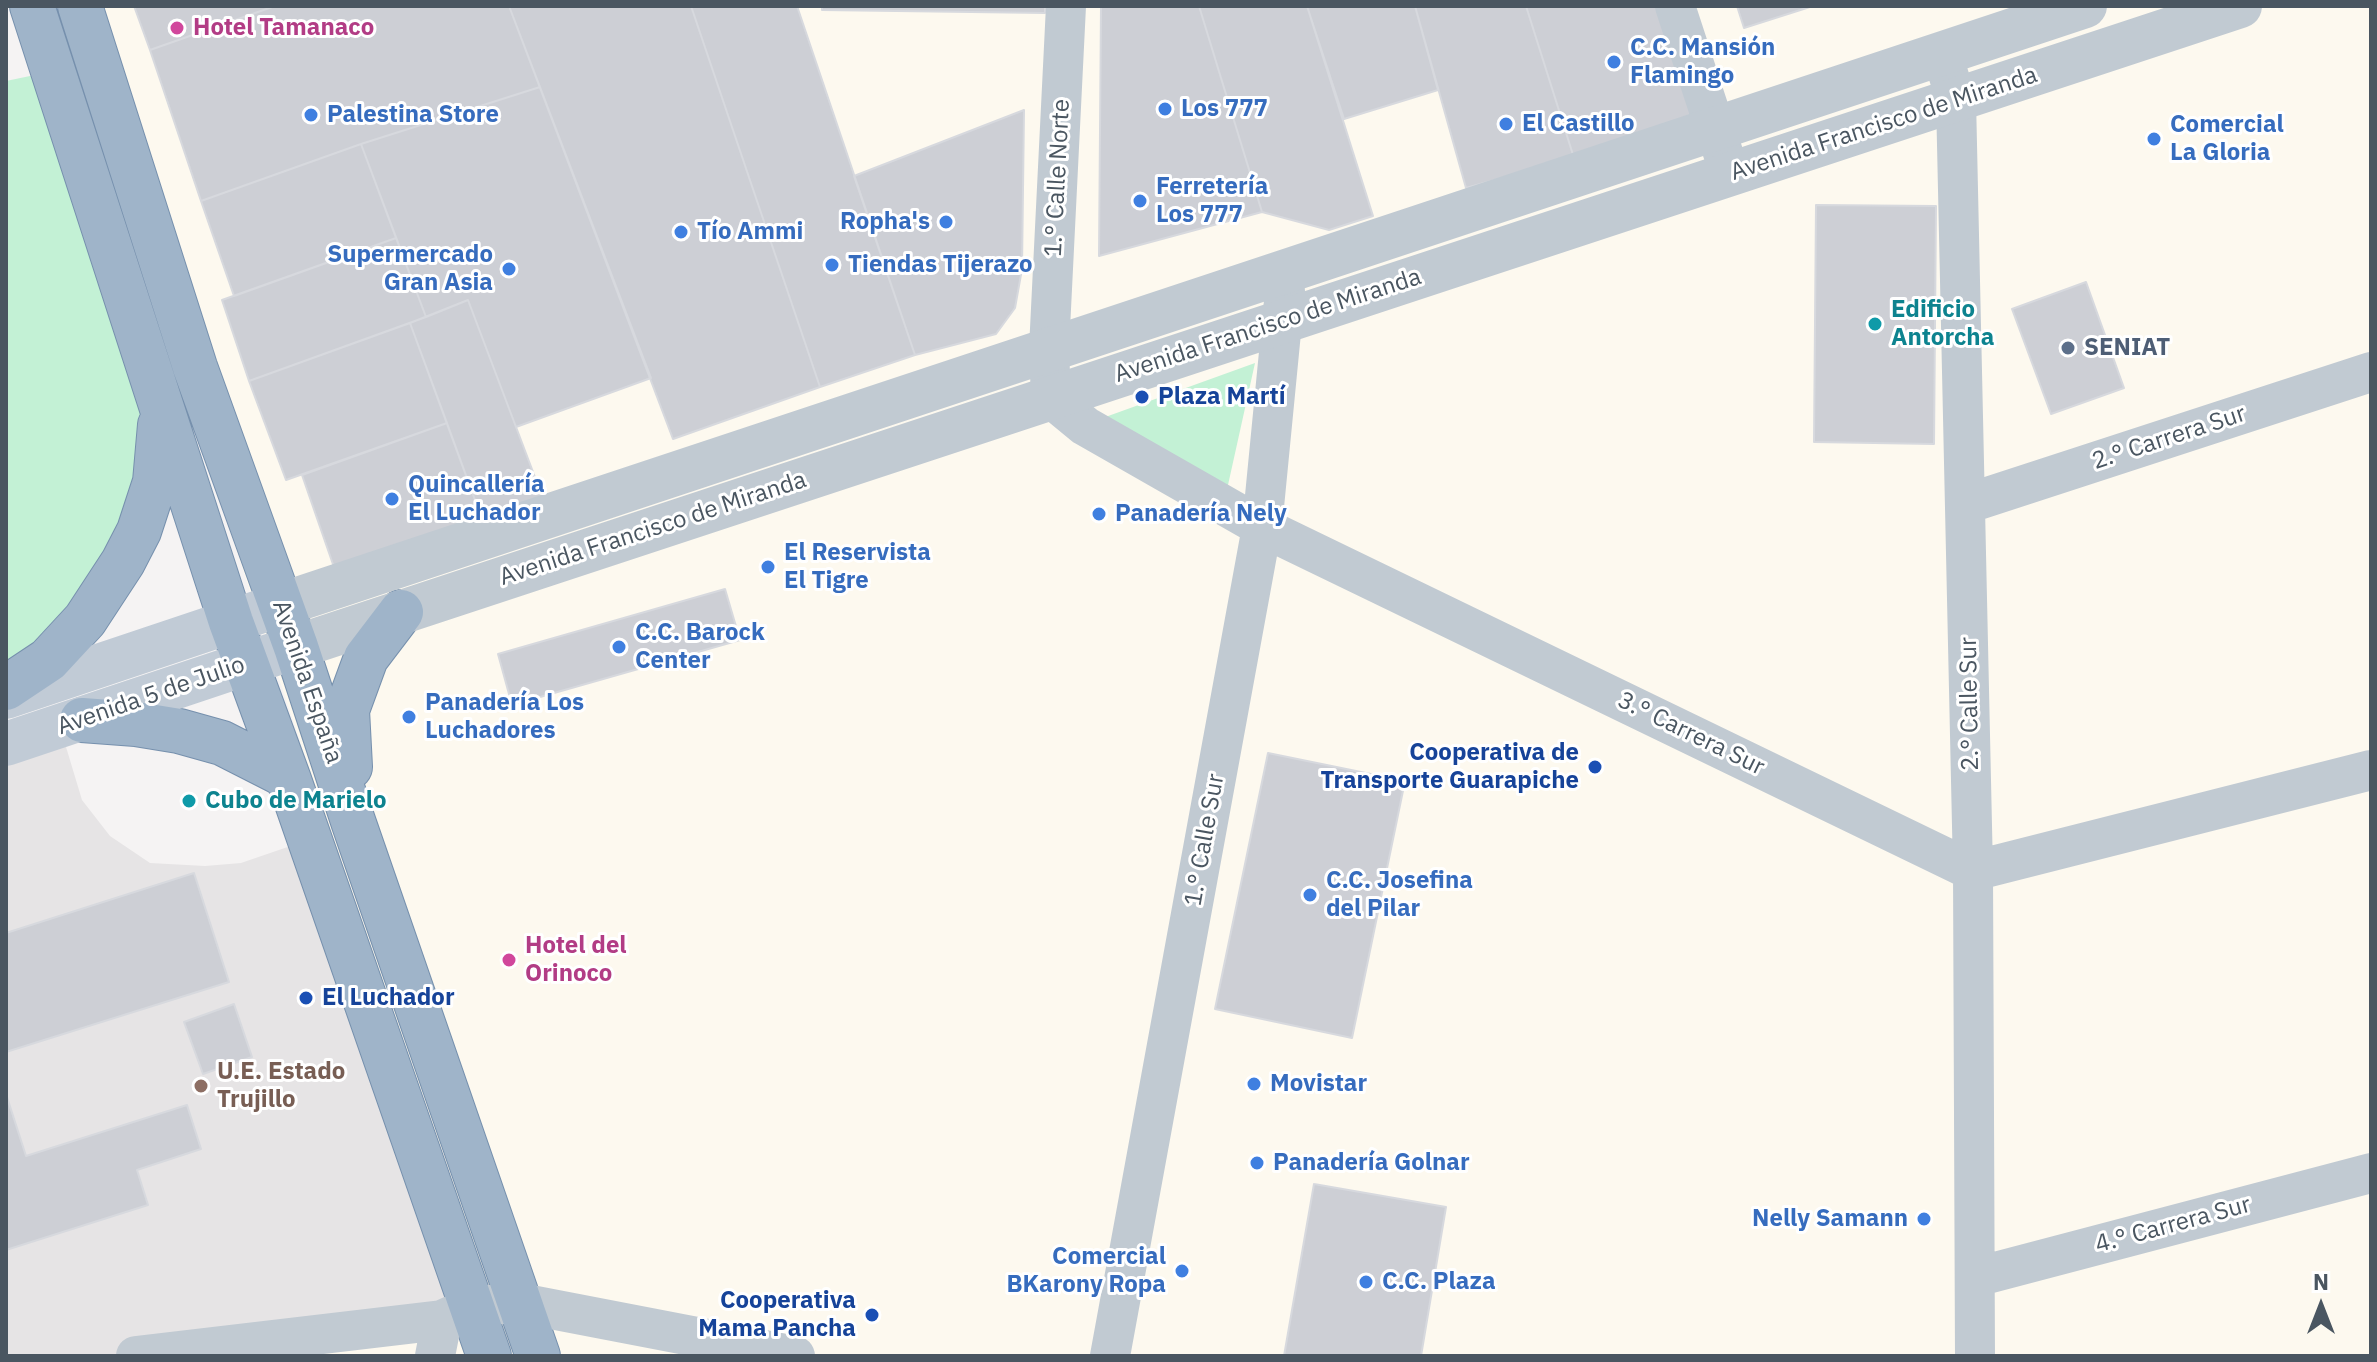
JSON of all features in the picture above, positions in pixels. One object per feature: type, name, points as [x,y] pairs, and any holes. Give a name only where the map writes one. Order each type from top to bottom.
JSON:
[{"type":"highway","name":"Avenida España","points":[[32,6],[231,622],[289,780],[450,1327],[489,1356]]},
{"type":"highway","name":"Avenida España","points":[[80,6],[195,367],[296,647],[538,1356]]},
{"type":"highway","points":[[6,688],[48,660],[85,620],[123,562],[139,531],[155,482],[162,410]]},
{"type":"highway","points":[[353,821],[347,710],[366,658],[401,612]]},
{"type":"highway","points":[[82,720],[179,731],[222,743],[289,780]]},
{"type":"main road","name":"Avenida 5 de Julio","points":[[6,697],[280,605]]},
{"type":"main road","name":"Avenida 5 de Julio","points":[[6,744],[296,647]]},
{"type":"street","name":"1.° Calle Norte","points":[[1051,398],[1049,349],[1066,6]]},
{"type":"street","points":[[1675,6],[1730,174]]},
{"type":"street","name":"Avenida Francisco de Miranda","points":[[280,605],[2085,6]]},
{"type":"street","name":"Avenida Francisco de Miranda","points":[[296,647],[2240,6]]},
{"type":"street","name":"2.° Calle Sur","points":[[1942,54],[1956,99],[1973,871],[1975,1356]]},
{"type":"street","name":"1.° Calle Sur","points":[[1110,1356],[1262,527],[1287,271]]},
{"type":"street","name":"2.° Carrera Sur","points":[[1966,504],[2371,372]]},
{"type":"street","name":"3.° Carrera Sur","points":[[1051,398],[1085,426],[1262,527],[1973,871]]},
{"type":"street","points":[[1973,871],[2371,770]]},
{"type":"street","name":"4.° Carrera Sur","points":[[1976,1277],[2371,1173]]},
{"type":"street","points":[[136,1356],[450,1327],[520,1303],[795,1356]]},
{"type":"shaded area","points":[[59,6],[2371,6],[2371,1356],[153,1356],[492,1313],[263,631]]},
{"type":"shaded area","name":"U.E. Estado Trujillo","points":[[60,727],[82,800],[110,836],[150,863],[205,866],[241,863],[308,840],[473,1306],[136,1356],[6,1356],[6,744]]},
{"type":"green space","points":[[54,71],[162,411],[139,531],[6,688],[6,81]]},
{"type":"green space","points":[[1255,363],[1226,494],[1086,424]]},
{"type":"building","name":"Hotel Tamanaco","points":[[134,6],[275,6],[150,50]]},
{"type":"building","name":"Palestina Store","points":[[275,6],[509,6],[540,87],[361,144],[201,201],[150,50]]},
{"type":"building","name":"Tío Ammi","points":[[509,6],[691,6],[820,387],[673,439]]},
{"type":"building","name":"Tiendas Tijerazo","points":[[691,6],[797,6],[915,355],[820,387]]},
{"type":"building","points":[[822,6],[1045,6],[1045,13],[822,10]]},
{"type":"building","name":"Los 777","points":[[1101,6],[1199,6],[1262,212],[1099,256]]},
{"type":"building","points":[[1199,6],[1307,6],[1373,216],[1329,230],[1262,212]]},
{"type":"building","points":[[1307,6],[1415,6],[1438,90],[1344,119]]},
{"type":"building","name":"El Castillo","points":[[1415,6],[1526,6],[1574,158],[1466,188]]},
{"type":"building","name":"C.C. Mansión Flamingo","points":[[1526,6],[1666,6],[1702,118],[1574,158]]},
{"type":"building","points":[[1737,6],[1813,6],[1744,28]]},
{"type":"building","name":"Supermercado Gran Asia","points":[[540,87],[651,378],[516,427],[468,300],[426,317],[361,144]]},
{"type":"building","name":"Ropha's","points":[[1024,110],[1022,269],[1015,308],[996,334],[915,355],[854,176]]},
{"type":"building","points":[[361,144],[396,238],[234,296],[201,201]]},
{"type":"building","name":"Edificio Antorcha","points":[[1816,205],[1936,206],[1934,444],[1814,442]]},
{"type":"building","points":[[396,238],[426,317],[249,381],[222,300]]},
{"type":"building","name":"SENIAT","points":[[2086,282],[2124,388],[2051,414],[2012,309]]},
{"type":"building","points":[[468,300],[544,501],[483,522],[410,323]]},
{"type":"building","points":[[410,323],[447,423],[286,480],[249,381]]},
{"type":"building","name":"Quincallería El Luchador","points":[[447,423],[483,522],[336,573],[302,475]]},
{"type":"building","name":"C.C. Barock Center","points":[[725,589],[740,640],[512,705],[498,654]]},
{"type":"building","name":"C.C. Josefina del Pilar","points":[[1268,753],[1405,781],[1352,1038],[1215,1009]]},
{"type":"building","points":[[194,873],[229,982],[6,1052],[6,933]]},
{"type":"building","points":[[234,1004],[252,1057],[203,1074],[184,1022]]},
{"type":"building","points":[[6,1094],[26,1156],[187,1105],[201,1149],[137,1170],[148,1205],[6,1250]]},
{"type":"building","name":"C.C. Plaza","points":[[1314,1184],[1446,1207],[1421,1356],[1284,1356]]},
{"type":"place","name":"Hotel Tamanaco","points":[[177,28]]},
{"type":"place","name":"C.C. Mansión Flamingo","points":[[1614,62]]},
{"type":"place","name":"Los 777","points":[[1165,109]]},
{"type":"place","name":"Palestina Store","points":[[311,115]]},
{"type":"place","name":"El Castillo","points":[[1506,124]]},
{"type":"place","name":"Comercial La Gloria","points":[[2154,139]]},
{"type":"place","name":"Ferretería Los 777","points":[[1140,201]]},
{"type":"place","name":"Ropha's","points":[[946,222]]},
{"type":"place","name":"Tío Ammi","points":[[681,232]]},
{"type":"place","name":"Tiendas Tijerazo","points":[[832,265]]},
{"type":"place","name":"Supermercado Gran Asia","points":[[509,269]]},
{"type":"place","name":"Edificio Antorcha","points":[[1875,324]]},
{"type":"place","name":"SENIAT","points":[[2068,348]]},
{"type":"place","name":"Plaza Martí","points":[[1142,397]]},
{"type":"place","name":"Quincallería El Luchador","points":[[392,499]]},
{"type":"place","name":"Panadería Nely","points":[[1099,514]]},
{"type":"place","name":"El Reservista El Tigre","points":[[768,567]]},
{"type":"place","name":"C.C. Barock Center","points":[[619,647]]},
{"type":"place","name":"Panadería Los Luchadores","points":[[409,717]]},
{"type":"place","name":"Cooperativa de Transporte Guarapiche","points":[[1595,767]]},
{"type":"place","name":"Cubo de Marielo","points":[[189,801]]},
{"type":"place","name":"C.C. Josefina del Pilar","points":[[1310,895]]},
{"type":"place","name":"Hotel del Orinoco","points":[[509,960]]},
{"type":"place","name":"El Luchador","points":[[306,998]]},
{"type":"place","name":"Movistar","points":[[1254,1084]]},
{"type":"place","name":"U.E. Estado Trujillo","points":[[201,1086]]},
{"type":"place","name":"Panadería Golnar","points":[[1257,1163]]},
{"type":"place","name":"Nelly Samann","points":[[1924,1219]]},
{"type":"place","name":"Comercial BKarony Ropa","points":[[1182,1271]]},
{"type":"place","name":"C.C. Plaza","points":[[1366,1282]]},
{"type":"place","name":"Cooperativa Mama Pancha","points":[[872,1315]]}]
